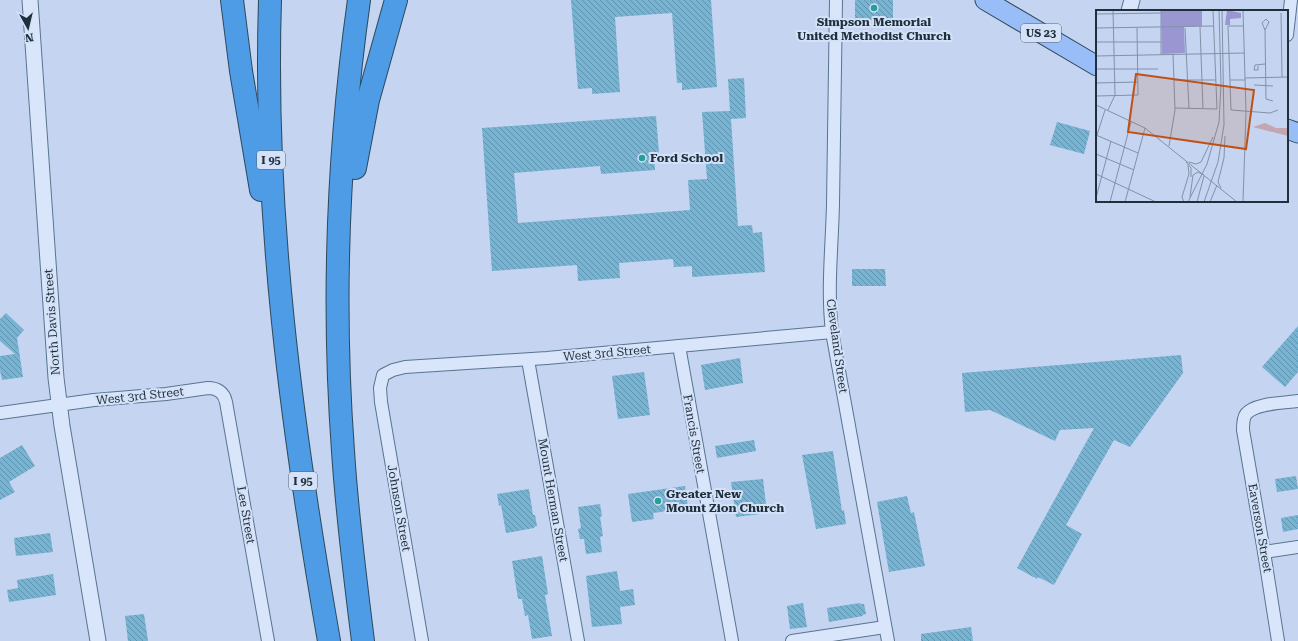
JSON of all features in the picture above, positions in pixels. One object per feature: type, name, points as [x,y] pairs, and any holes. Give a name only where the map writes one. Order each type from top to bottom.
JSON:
[{"type":"highway","points":[[232,0],[241,71],[282,320]]},
{"type":"highway","name":"I 95","points":[[270,0],[269,66],[271,160],[282,320],[302,471],[329,641]]},
{"type":"highway","points":[[360,0],[350,73],[346,123],[339,250],[338,350],[343,451],[351,545],[363,641]]},
{"type":"highway","points":[[339,250],[368,100],[396,0]]},
{"type":"main road","name":"US 23","points":[[985,0],[1096,65]]},
{"type":"main road","points":[[1288,129],[1298,132]]},
{"type":"street","name":"North Davis Street","points":[[30,0],[56,378],[59,405],[98,641]]},
{"type":"street","name":"Cleveland Street","points":[[836,0],[833,206],[829,278],[830,310],[832,332],[888,641]]},
{"type":"street","points":[[1130,10],[1132,0]]},
{"type":"street","points":[[1288,26],[1291,0]]},
{"type":"street","name":"West 3rd Street","points":[[383,375],[393,370],[405,367],[528,360],[832,332]]},
{"type":"street","name":"Francis Street","points":[[679,346],[732,641]]},
{"type":"street","name":"Mount Herman Street","points":[[528,360],[578,641]]},
{"type":"street","name":"Johnson Street","points":[[383,375],[380,388],[381,402],[422,641]]},
{"type":"street","name":"West 3rd Street","points":[[0,414],[94,400],[158,395],[208,388],[214,388],[219,391]]},
{"type":"street","name":"Lee Street","points":[[219,391],[224,396],[226,402],[268,641]]},
{"type":"street","name":"Eaverson Street","points":[[1278,641],[1243,430],[1243,422],[1245,415],[1252,409],[1260,406],[1298,401]]},
{"type":"street","points":[[1264,552],[1298,547]]},
{"type":"street","points":[[792,641],[885,627]]},
{"type":"building","points":[[571,0],[711,0],[717,87],[682,90],[682,83],[677,83],[672,13],[615,17],[620,92],[592,94],[592,88],[578,89]]},
{"type":"building","name":"Simpson Memorial United Methodist Church","points":[[855,0],[893,0],[893,21],[855,19]]},
{"type":"building","points":[[744,78],[746,118],[731,119],[738,226],[752,225],[753,233],[762,232],[765,272],[692,277],[692,266],[674,267],[673,259],[619,263],[620,278],[578,281],[577,265],[492,271],[482,128],[656,116],[659,153],[654,154],[655,170],[601,174],[600,166],[514,173],[518,223],[690,210],[688,180],[707,179],[702,112],[730,111],[728,79]]},
{"type":"building","points":[[1057,122],[1090,131],[1084,154],[1050,145]]},
{"type":"building","points":[[852,269],[885,269],[886,286],[852,286]]},
{"type":"building","points":[[6,313],[24,330],[17,338],[23,377],[2,380],[0,356],[15,354],[0,341],[0,319]]},
{"type":"building","points":[[1298,326],[1298,372],[1285,387],[1262,367]]},
{"type":"building","points":[[1181,355],[1183,373],[1130,447],[1114,440],[1066,525],[1082,534],[1054,585],[1038,577],[1037,579],[1017,568],[1094,428],[1060,430],[1055,441],[990,410],[965,412],[962,373]]},
{"type":"building","points":[[740,358],[743,383],[705,390],[701,365]]},
{"type":"building","points":[[644,372],[650,415],[618,419],[612,376]]},
{"type":"building","points":[[754,440],[756,451],[717,458],[715,446]]},
{"type":"building","points":[[22,445],[35,466],[9,482],[15,492],[0,500],[0,458]]},
{"type":"building","points":[[833,451],[842,511],[844,510],[846,524],[816,529],[802,455]]},
{"type":"building","points":[[1296,476],[1298,489],[1277,492],[1275,479]]},
{"type":"building","points":[[763,479],[767,513],[736,517],[731,482]]},
{"type":"building","name":"Greater New Mount Zion Church","points":[[685,486],[688,508],[653,513],[654,519],[632,522],[628,494]]},
{"type":"building","points":[[529,489],[533,515],[535,515],[537,526],[534,528],[506,533],[501,505],[499,506],[497,494]]},
{"type":"building","points":[[907,496],[911,513],[914,512],[925,566],[889,572],[877,502]]},
{"type":"building","points":[[600,504],[602,516],[600,517],[603,536],[600,537],[602,552],[586,554],[584,539],[580,539],[578,529],[581,528],[578,507]]},
{"type":"building","points":[[1298,515],[1298,529],[1283,532],[1281,518]]},
{"type":"building","points":[[50,533],[53,552],[16,556],[14,538]]},
{"type":"building","points":[[542,556],[548,594],[545,595],[552,636],[532,639],[528,615],[525,616],[522,599],[518,599],[512,561]]},
{"type":"building","points":[[617,571],[620,591],[633,589],[635,605],[620,607],[622,624],[592,627],[586,576]]},
{"type":"building","points":[[53,574],[56,595],[9,602],[7,590],[18,588],[17,580]]},
{"type":"building","points":[[803,603],[807,627],[790,629],[787,606]]},
{"type":"building","points":[[860,603],[864,604],[866,614],[862,615],[863,616],[829,622],[827,608]]},
{"type":"building","points":[[144,614],[148,641],[128,641],[125,616]]},
{"type":"building","points":[[971,627],[973,641],[921,641],[921,634]]},
{"type":"place","name":"Simpson Memorial United Methodist Church","points":[[874,8]]},
{"type":"place","name":"Ford School","points":[[642,158]]},
{"type":"place","name":"Greater New Mount Zion Church","points":[[658,501]]}]
